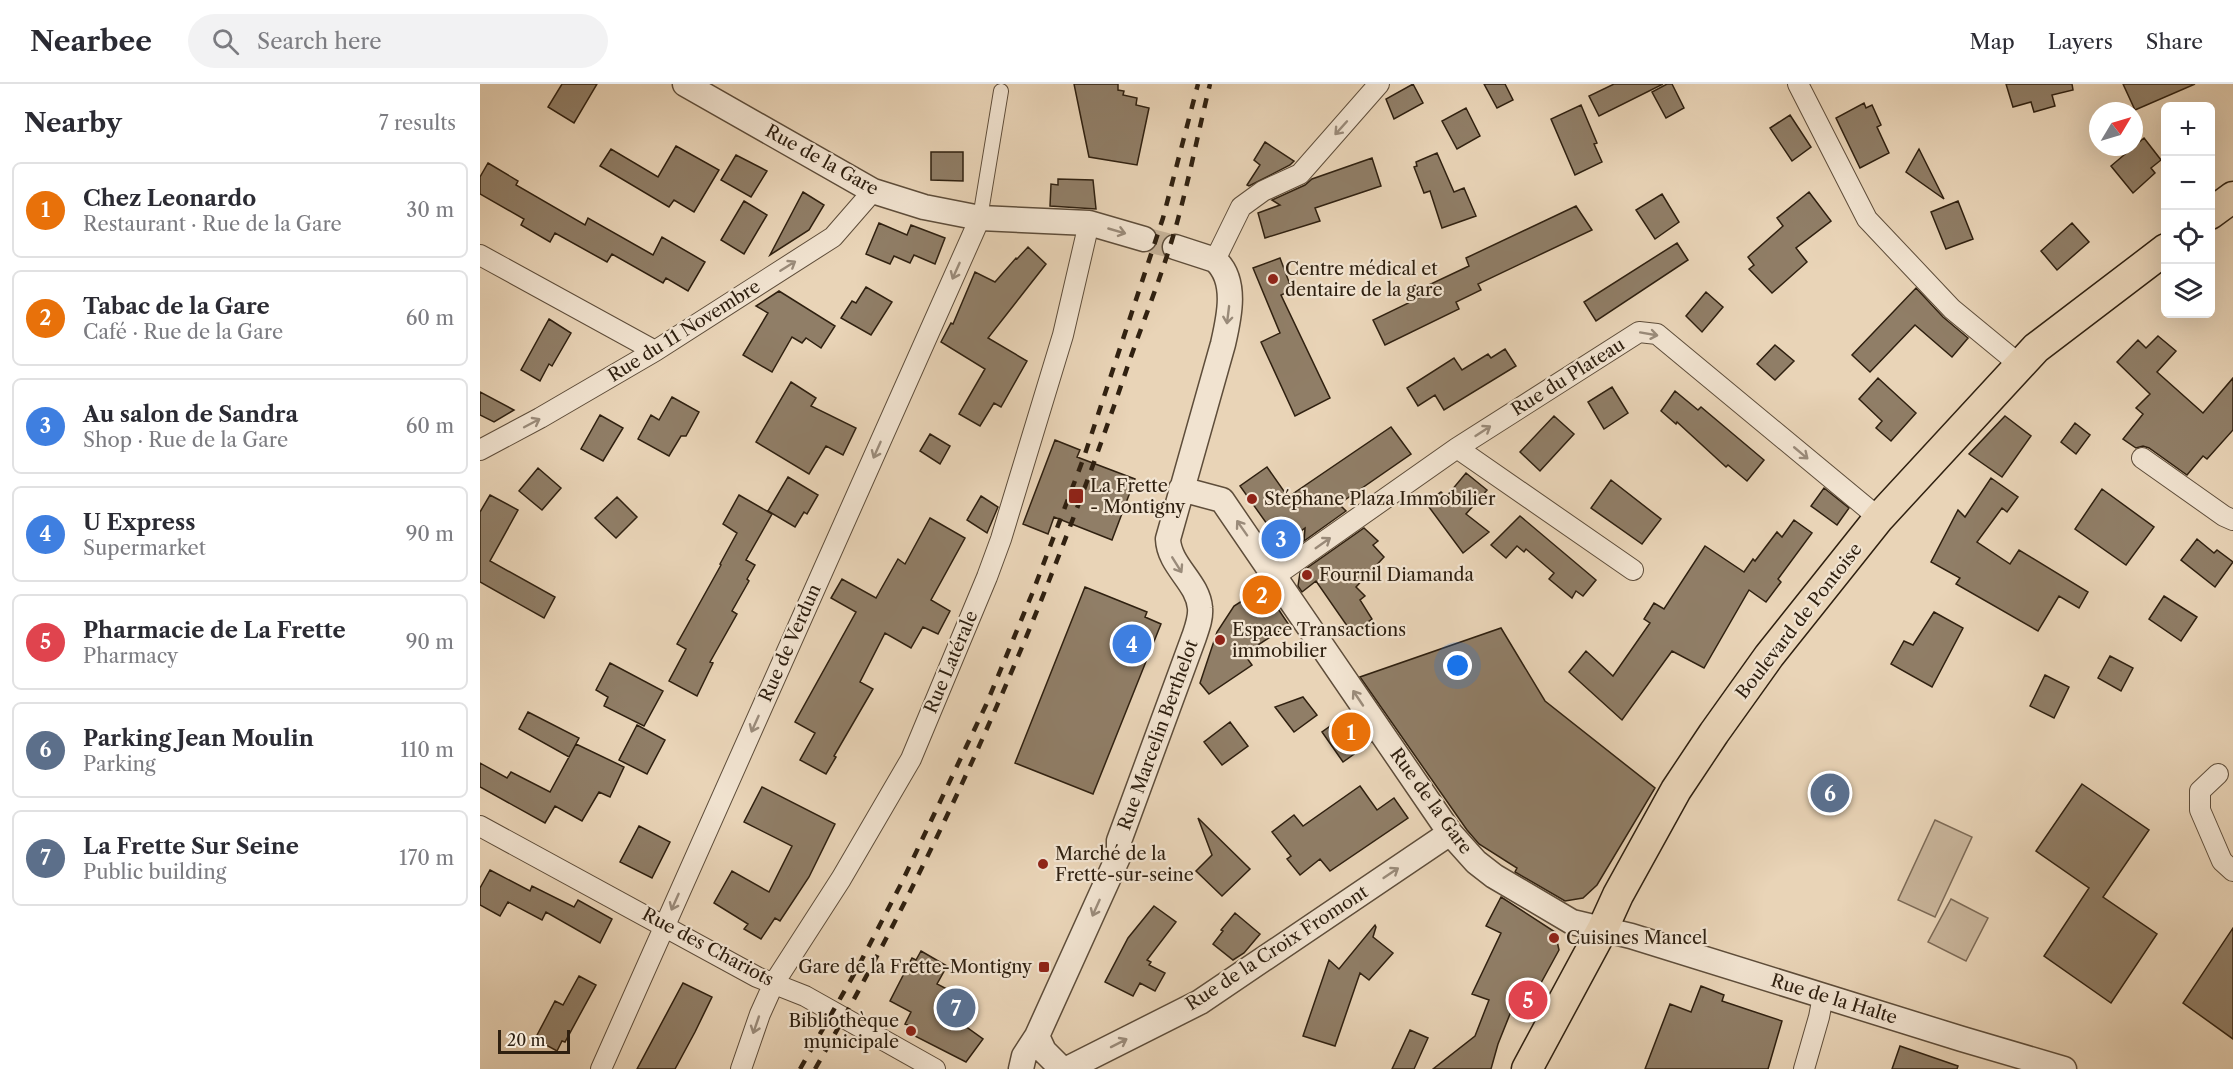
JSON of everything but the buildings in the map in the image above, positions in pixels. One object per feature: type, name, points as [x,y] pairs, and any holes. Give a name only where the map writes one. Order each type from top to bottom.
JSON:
[{"type":"main road","points":[[2215,211],[2233,197]]},
{"type":"main road","name":"Boulevard de Pontoise","points":[[1527,1069],[1676,790],[1769,656],[1879,518],[2036,348],[2161,253]]},
{"type":"street","name":"Rue de la Gare","points":[[686,84],[873,191],[924,207],[980,218],[1089,223],[1144,239]]},
{"type":"street","points":[[1215,260],[1241,207],[1263,192],[1300,174],[1379,84]]},
{"type":"street","points":[[1798,84],[1867,219],[1952,309],[2020,365]]},
{"type":"street","points":[[980,218],[1001,91]]},
{"type":"street","name":"Rue du 11 Novembre","points":[[480,450],[655,351],[833,237],[873,191]]},
{"type":"street","name":"Rue de Verdun","points":[[601,1069],[980,218]]},
{"type":"street","name":"Rue Latérale","points":[[741,1069],[760,1014],[774,983],[841,879],[911,759],[978,598],[1001,539],[1063,335],[1089,223]]},
{"type":"street","points":[[1175,247],[1215,260],[1227,276],[1230,295],[1223,344],[1181,489]]},
{"type":"street","points":[[480,255],[655,351]]},
{"type":"street","name":"Rue du Plateau","points":[[1275,576],[1457,448],[1639,332],[1657,334],[1879,518]]},
{"type":"street","points":[[1457,448],[1633,570]]},
{"type":"street","points":[[2142,458],[2233,520]]},
{"type":"street","name":"Rue de la Gare","points":[[1181,489],[1222,500],[1450,833],[1476,862],[1514,889],[1572,922],[1603,928]]},
{"type":"street","name":"Rue Marcelin Berthelot","points":[[1021,1069],[1024,1056],[1030,1044],[1038,1036],[1119,855],[1119,841],[1194,637],[1200,614],[1198,598],[1168,549],[1168,539],[1181,489]]},
{"type":"street","points":[[2218,774],[2200,790],[2200,810],[2222,861],[2233,871]]},
{"type":"street","name":"Rue des Chariots","points":[[480,826],[757,977],[805,996],[909,1064],[935,1069]]},
{"type":"street","name":"Rue de la Croix Fromont","points":[[1067,1069],[1200,1002],[1450,833]]},
{"type":"street","name":"Rue de la Halte","points":[[1603,928],[2064,1069]]},
{"type":"street","points":[[1803,1069],[1823,996]]},
{"type":"street","points":[[1038,1036],[1044,1051],[1062,1069]]},
{"type":"shaded area","points":[[1935,820],[1972,837],[1935,917],[1898,900]]},
{"type":"shaded area","points":[[1951,899],[1988,918],[1966,961],[1928,942]]},
{"type":"tunnel","points":[[1144,239],[1175,247]]},
{"type":"railway","points":[[800,1069],[857,969],[901,884],[986,705],[1032,594],[1084,457],[1163,218],[1198,84]]},
{"type":"railway","points":[[815,1069],[906,900],[948,814],[1025,640],[1061,551],[1166,258],[1210,84]]},
{"type":"place","name":"Centre médical et dentaire de la gare","points":[[1273,279]]},
{"type":"place","name":"La Frette - Montigny","points":[[1076,496]]},
{"type":"place","name":"Stéphane Plaza Immobilier","points":[[1252,499]]},
{"type":"place","name":"Au salon de Sandra","points":[[1281,539]]},
{"type":"place","name":"Fournil Diamanda","points":[[1307,575]]},
{"type":"place","name":"Tabac de la Gare","points":[[1262,595]]},
{"type":"place","name":"Espace Transactions immobilier","points":[[1220,640]]},
{"type":"place","name":"U Express","points":[[1132,644]]},
{"type":"place","name":"Chez Leonardo","points":[[1351,732]]},
{"type":"place","name":"Parking Jean Moulin","points":[[1830,793]]},
{"type":"place","name":"Marché de la Frette-sur-seine","points":[[1043,864]]},
{"type":"place","name":"Cuisines Mancel","points":[[1554,938]]},
{"type":"place","name":"Gare de la Frette-Montigny","points":[[1044,967]]},
{"type":"place","name":"Pharmacie de La Frette","points":[[1528,1000]]},
{"type":"place","name":"La Frette Sur Seine","points":[[956,1008]]},
{"type":"place","name":"Bibliothèque municipale","points":[[911,1031]]}]
